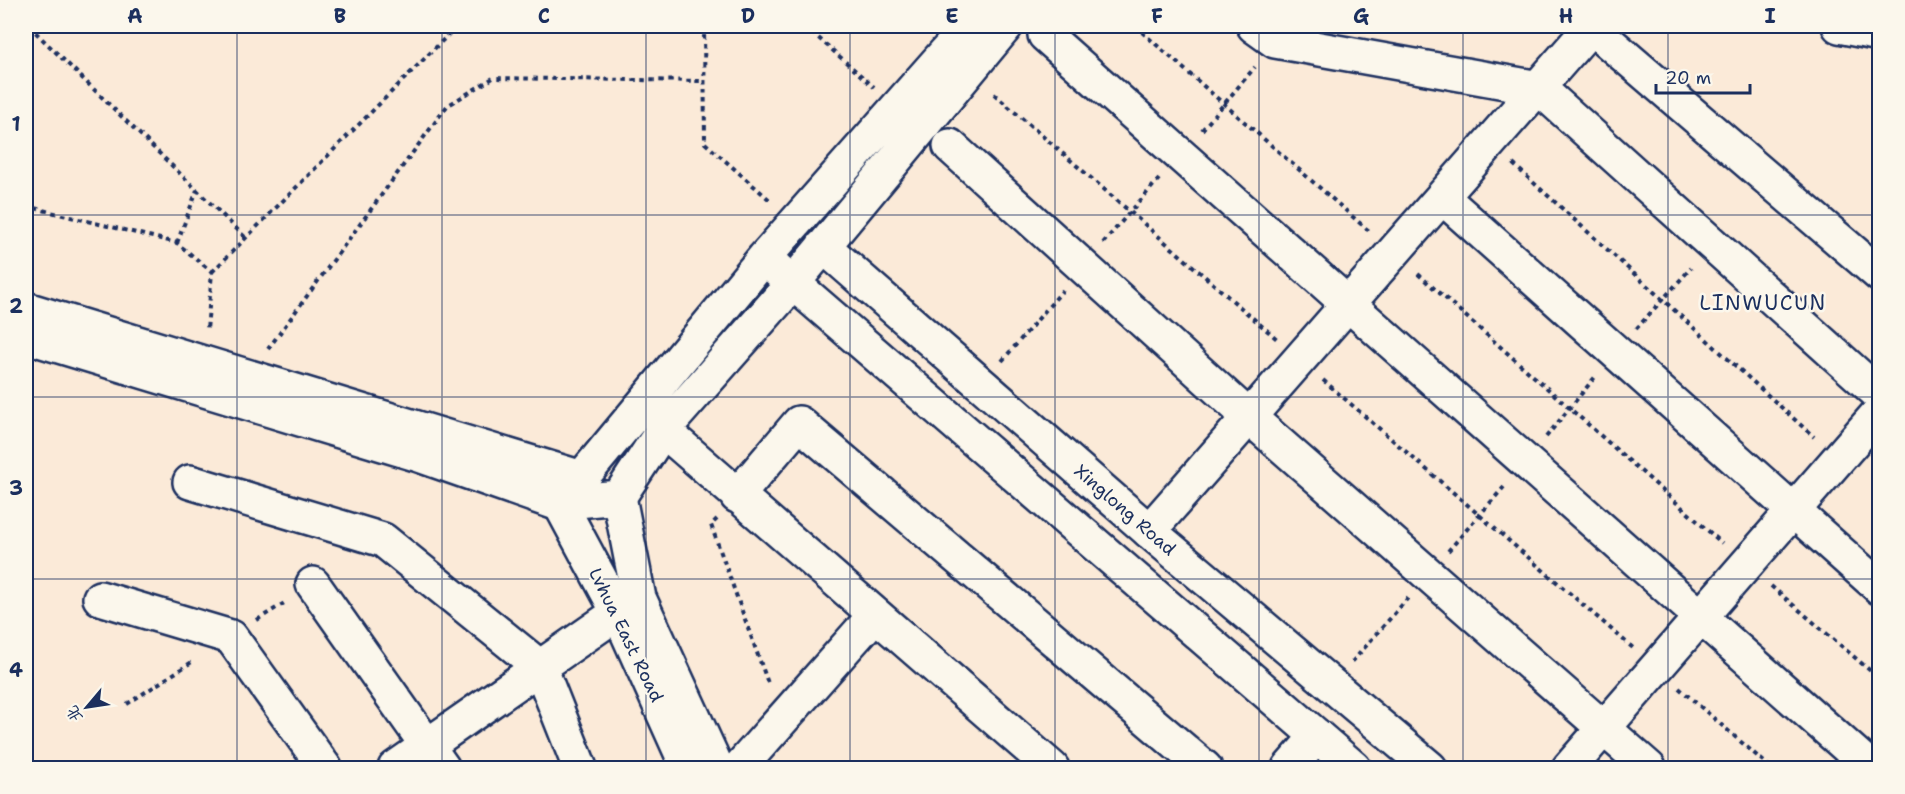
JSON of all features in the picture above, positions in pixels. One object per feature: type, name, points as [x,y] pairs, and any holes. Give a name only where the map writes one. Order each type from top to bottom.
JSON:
[{"type":"street","points":[[560,504],[764,258],[969,26]]},
{"type":"street","points":[[26,336],[419,455],[560,504],[619,497],[663,430],[793,283],[1006,26]]},
{"type":"street","points":[[1839,26],[1880,34]]},
{"type":"street","points":[[1149,531],[1591,27],[1880,276]]},
{"type":"street","points":[[1264,33],[1539,88],[1880,395]]},
{"type":"street","points":[[1045,35],[1871,768]]},
{"type":"street","points":[[950,146],[1249,417],[1649,768]]},
{"type":"street","points":[[1442,197],[1880,588]]},
{"type":"street","name":"Xinglong Road","points":[[823,246],[1149,531],[1430,768]]},
{"type":"street","points":[[764,258],[1354,768]]},
{"type":"street","points":[[26,309],[582,478]]},
{"type":"street","points":[[1569,768],[1880,411]]},
{"type":"street","points":[[737,496],[799,423],[1205,768]]},
{"type":"street","points":[[663,430],[1052,768]]},
{"type":"street","points":[[190,482],[383,540],[540,667],[580,768]]},
{"type":"street","name":"Lvhua East Road","points":[[619,497],[628,605],[688,768]]},
{"type":"street","name":"Lvhua East Road","points":[[560,504],[628,605],[717,768]]},
{"type":"street","points":[[313,584],[436,757]]},
{"type":"street","points":[[100,597],[231,637],[325,768]]},
{"type":"street","points":[[395,768],[436,757],[540,667],[628,605]]},
{"type":"street","points":[[739,768],[874,615]]},
{"type":"street","points":[[1289,768],[1317,736]]},
{"type":"path","points":[[29,26],[247,239]]},
{"type":"path","points":[[438,26],[448,35]]},
{"type":"path","points":[[204,363],[212,272],[457,26]]},
{"type":"path","points":[[704,26],[705,143],[772,203]]},
{"type":"path","points":[[806,26],[874,88]]},
{"type":"path","points":[[1135,26],[1746,564],[1880,679]]},
{"type":"path","points":[[981,385],[1225,104],[1264,33]]},
{"type":"path","points":[[248,376],[447,106],[493,78],[704,81]]},
{"type":"path","points":[[994,94],[1771,768]]},
{"type":"path","points":[[1490,143],[1664,298],[1838,459]]},
{"type":"path","points":[[177,243],[197,190]]},
{"type":"path","points":[[26,206],[177,243],[212,272]]},
{"type":"path","points":[[737,496],[711,525],[782,720]]},
{"type":"district","name":"LINWUCUN","points":[[1763,303]]}]
